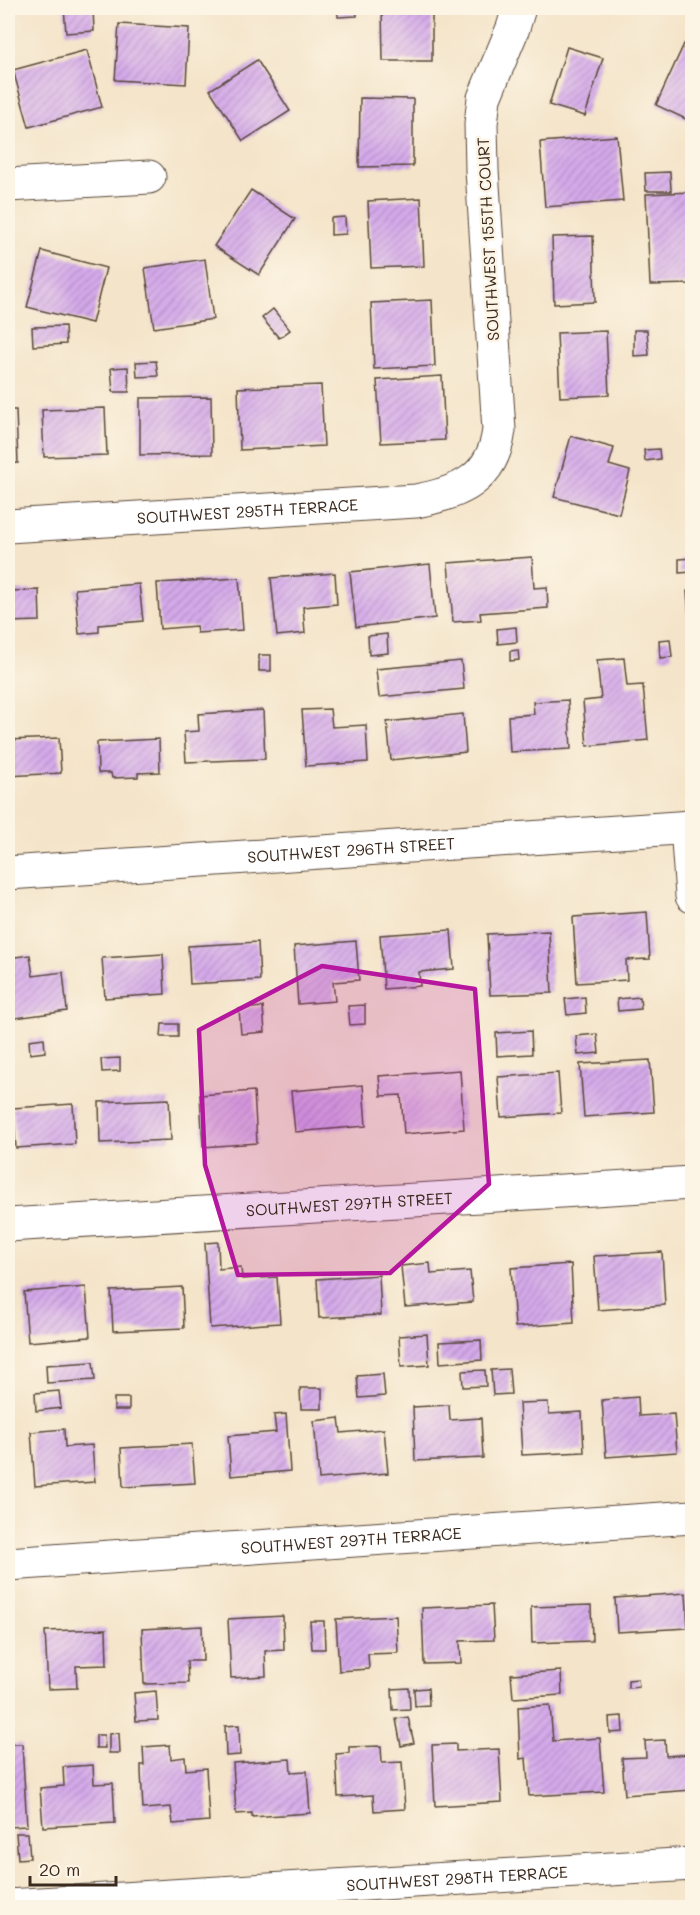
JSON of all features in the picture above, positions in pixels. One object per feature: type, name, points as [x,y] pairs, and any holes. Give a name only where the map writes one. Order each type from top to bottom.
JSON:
[{"type":"street","name":"SOUTHWEST 155TH COURT","points":[[481,474],[494,451],[499,430],[482,170],[482,118],[488,86],[513,28],[519,8]]},
{"type":"street","points":[[8,185],[149,177]]},
{"type":"street","name":"SOUTHWEST 295TH TERRACE","points":[[8,526],[416,501],[457,490],[481,474]]},
{"type":"street","points":[[690,827],[693,897]]},
{"type":"street","name":"SOUTHWEST 296TH STREET","points":[[8,873],[690,827]]},
{"type":"street","name":"SOUTHWEST 297TH STREET","points":[[8,1225],[693,1183]]},
{"type":"street","name":"SOUTHWEST 297TH TERRACE","points":[[8,1564],[693,1517]]},
{"type":"street","name":"SOUTHWEST 298TH TERRACE","points":[[8,1906],[693,1864]]},
{"type":"highlighted area","points":[[322,966],[475,989],[489,1184],[390,1273],[238,1275],[205,1165],[199,1030]]},
{"type":"building","points":[[64,8],[93,8],[94,31],[66,33]]},
{"type":"building","points":[[164,8],[180,8],[180,9],[164,10]]},
{"type":"building","points":[[337,8],[356,8],[357,16],[338,17]]},
{"type":"building","points":[[382,8],[432,8],[432,61],[383,61]]},
{"type":"building","points":[[119,24],[189,28],[186,84],[115,80]]},
{"type":"building","points":[[684,44],[692,47],[692,122],[656,105]]},
{"type":"building","points":[[567,47],[603,58],[585,116],[549,105]]},
{"type":"building","points":[[87,50],[102,107],[29,127],[13,70]]},
{"type":"building","points":[[257,60],[290,111],[243,141],[210,90]]},
{"type":"building","points":[[360,98],[413,99],[413,166],[359,167]]},
{"type":"building","points":[[617,136],[623,201],[545,207],[540,142]]},
{"type":"building","points":[[670,172],[671,191],[646,191],[645,173]]},
{"type":"building","points":[[251,190],[295,219],[259,275],[214,246]]},
{"type":"building","points":[[692,192],[692,284],[650,285],[646,194]]},
{"type":"building","points":[[421,198],[424,266],[371,268],[368,201]]},
{"type":"building","points":[[345,217],[346,234],[331,235],[331,218]]},
{"type":"building","points":[[593,236],[595,302],[554,304],[552,237]]},
{"type":"building","points":[[8,249],[11,249],[13,292],[8,293]]},
{"type":"building","points":[[42,251],[106,268],[92,323],[27,307]]},
{"type":"building","points":[[205,259],[213,319],[154,328],[145,268]]},
{"type":"building","points":[[432,300],[435,366],[374,369],[371,303]]},
{"type":"building","points":[[273,309],[290,330],[279,338],[262,318]]},
{"type":"building","points":[[65,326],[66,344],[33,346],[32,327]]},
{"type":"building","points":[[634,330],[647,330],[649,355],[634,356]]},
{"type":"building","points":[[606,331],[609,395],[560,397],[557,333]]},
{"type":"building","points":[[156,361],[158,376],[137,377],[136,362]]},
{"type":"building","points":[[128,367],[129,392],[113,392],[111,368]]},
{"type":"building","points":[[442,376],[445,440],[381,443],[377,380]]},
{"type":"building","points":[[321,385],[324,446],[240,450],[238,388]]},
{"type":"building","points":[[211,397],[212,454],[140,455],[140,398]]},
{"type":"building","points":[[105,408],[107,455],[44,457],[42,410]]},
{"type":"building","points":[[8,410],[16,410],[18,463],[8,464]]},
{"type":"building","points":[[571,436],[614,448],[609,465],[630,471],[619,514],[554,497]]},
{"type":"building","points":[[659,449],[660,459],[645,461],[644,450]]},
{"type":"building","points":[[532,557],[534,588],[547,587],[548,608],[480,613],[481,620],[453,622],[448,563]]},
{"type":"building","points":[[692,558],[692,572],[679,573],[679,559]]},
{"type":"building","points":[[430,564],[435,618],[356,627],[350,572]]},
{"type":"building","points":[[335,573],[337,604],[303,607],[305,633],[277,636],[271,578]]},
{"type":"building","points":[[239,578],[243,630],[197,633],[196,626],[160,629],[157,583]]},
{"type":"building","points":[[139,584],[143,621],[99,625],[99,632],[79,634],[75,589]]},
{"type":"building","points":[[39,590],[40,621],[8,622],[8,591]]},
{"type":"building","points":[[692,590],[692,645],[691,645],[687,591]]},
{"type":"building","points":[[516,627],[517,642],[498,644],[497,629]]},
{"type":"building","points":[[387,634],[388,653],[369,655],[368,636]]},
{"type":"building","points":[[670,639],[672,657],[660,658],[659,640]]},
{"type":"building","points":[[518,650],[519,660],[510,661],[510,651]]},
{"type":"building","points":[[259,655],[271,655],[271,671],[259,671]]},
{"type":"building","points":[[624,658],[627,686],[643,685],[648,740],[587,746],[583,701],[601,699],[597,660]]},
{"type":"building","points":[[461,661],[464,689],[379,697],[376,669]]},
{"type":"building","points":[[688,693],[692,693],[692,709],[689,709]]},
{"type":"building","points":[[568,700],[571,749],[510,752],[508,716],[534,714],[533,702]]},
{"type":"building","points":[[330,709],[332,727],[366,725],[368,762],[306,766],[302,710]]},
{"type":"building","points":[[263,710],[265,759],[186,762],[184,732],[199,731],[198,714]]},
{"type":"building","points":[[463,714],[466,752],[391,760],[387,722]]},
{"type":"building","points":[[59,738],[61,773],[8,776],[8,740]]},
{"type":"building","points":[[159,739],[160,772],[138,773],[138,777],[112,778],[111,773],[98,773],[97,742]]},
{"type":"building","points":[[647,912],[650,959],[626,960],[627,980],[577,983],[573,917]]},
{"type":"building","points":[[451,930],[454,969],[419,972],[420,986],[384,989],[380,935]]},
{"type":"building","points":[[549,931],[552,993],[490,995],[487,934]]},
{"type":"building","points":[[356,941],[359,980],[333,982],[335,1001],[298,1004],[294,946]]},
{"type":"building","points":[[258,942],[260,980],[190,984],[188,946]]},
{"type":"building","points":[[163,954],[165,994],[105,998],[102,958]]},
{"type":"building","points":[[30,955],[33,976],[63,972],[67,1011],[8,1019],[8,958]]},
{"type":"building","points":[[585,997],[586,1013],[567,1015],[565,999]]},
{"type":"building","points":[[640,997],[641,1009],[618,1011],[617,999]]},
{"type":"building","points":[[365,1005],[365,1024],[350,1025],[348,1006]]},
{"type":"building","points":[[263,1007],[265,1032],[241,1034],[239,1009]]},
{"type":"building","points":[[162,1024],[178,1024],[178,1037],[161,1037]]},
{"type":"building","points":[[531,1031],[532,1054],[497,1056],[496,1033]]},
{"type":"building","points":[[597,1034],[599,1053],[578,1055],[576,1036]]},
{"type":"building","points":[[44,1038],[45,1052],[30,1054],[29,1040]]},
{"type":"building","points":[[120,1058],[120,1071],[102,1072],[101,1059]]},
{"type":"building","points":[[650,1060],[654,1112],[584,1117],[580,1064]]},
{"type":"building","points":[[460,1070],[464,1129],[404,1134],[401,1095],[381,1096],[379,1076]]},
{"type":"building","points":[[558,1073],[561,1113],[501,1117],[498,1077]]},
{"type":"building","points":[[363,1085],[366,1126],[295,1132],[291,1091]]},
{"type":"building","points":[[254,1091],[257,1143],[203,1147],[200,1095]]},
{"type":"building","points":[[169,1099],[171,1140],[100,1143],[99,1102]]},
{"type":"building","points":[[73,1104],[75,1144],[16,1148],[13,1108]]},
{"type":"building","points":[[218,1242],[219,1269],[241,1267],[242,1279],[277,1277],[280,1323],[210,1328],[205,1243]]},
{"type":"building","points":[[662,1252],[665,1305],[598,1310],[594,1256]]},
{"type":"building","points":[[430,1263],[431,1274],[470,1271],[473,1302],[405,1307],[401,1266]]},
{"type":"building","points":[[571,1264],[574,1323],[515,1327],[511,1268]]},
{"type":"building","points":[[379,1275],[381,1315],[319,1318],[317,1279]]},
{"type":"building","points":[[86,1287],[90,1337],[28,1342],[24,1292]]},
{"type":"building","points":[[182,1287],[184,1328],[113,1331],[111,1291]]},
{"type":"building","points":[[427,1334],[429,1365],[401,1367],[399,1336]]},
{"type":"building","points":[[481,1340],[482,1360],[440,1363],[439,1342]]},
{"type":"building","points":[[93,1362],[95,1380],[47,1383],[46,1365]]},
{"type":"building","points":[[509,1369],[511,1394],[493,1395],[491,1370]]},
{"type":"building","points":[[485,1370],[486,1386],[463,1387],[462,1371]]},
{"type":"building","points":[[383,1374],[385,1396],[359,1398],[357,1376]]},
{"type":"building","points":[[300,1388],[322,1388],[322,1409],[301,1409]]},
{"type":"building","points":[[59,1391],[61,1408],[36,1411],[35,1393]]},
{"type":"building","points":[[638,1397],[639,1416],[674,1414],[677,1452],[606,1457],[602,1400]]},
{"type":"building","points":[[114,1398],[129,1398],[129,1410],[114,1410]]},
{"type":"building","points":[[548,1402],[549,1414],[582,1412],[584,1452],[522,1455],[519,1403]]},
{"type":"building","points":[[449,1405],[450,1420],[481,1418],[483,1458],[415,1461],[413,1407]]},
{"type":"building","points":[[286,1414],[290,1471],[231,1476],[228,1436],[276,1432],[274,1415]]},
{"type":"building","points":[[339,1418],[341,1433],[384,1429],[388,1473],[319,1479],[314,1421]]},
{"type":"building","points":[[64,1429],[65,1447],[92,1445],[95,1482],[35,1486],[31,1432]]},
{"type":"building","points":[[192,1444],[195,1483],[123,1487],[121,1448]]},
{"type":"building","points":[[686,1593],[688,1628],[617,1632],[615,1598]]},
{"type":"building","points":[[492,1605],[494,1640],[460,1641],[461,1663],[424,1664],[422,1608]]},
{"type":"building","points":[[591,1605],[592,1641],[532,1643],[531,1607]]},
{"type":"building","points":[[283,1616],[284,1650],[265,1651],[266,1676],[231,1678],[228,1619]]},
{"type":"building","points":[[396,1616],[398,1653],[368,1654],[369,1669],[339,1671],[336,1619]]},
{"type":"building","points":[[310,1621],[324,1621],[325,1649],[312,1649]]},
{"type":"building","points":[[202,1626],[203,1661],[187,1661],[188,1683],[144,1684],[142,1629]]},
{"type":"building","points":[[106,1629],[107,1665],[76,1666],[77,1688],[48,1689],[45,1631]]},
{"type":"building","points":[[9,1642],[10,1667],[8,1667]]},
{"type":"building","points":[[561,1671],[562,1695],[513,1698],[511,1674]]},
{"type":"building","points":[[638,1679],[639,1687],[628,1688],[628,1680]]},
{"type":"building","points":[[409,1688],[410,1709],[393,1710],[392,1689]]},
{"type":"building","points":[[428,1688],[429,1705],[415,1706],[414,1689]]},
{"type":"building","points":[[156,1691],[158,1720],[136,1721],[134,1693]]},
{"type":"building","points":[[550,1705],[553,1741],[600,1738],[604,1792],[529,1796],[526,1758],[520,1759],[518,1707]]},
{"type":"building","points":[[622,1716],[623,1732],[610,1733],[609,1717]]},
{"type":"building","points":[[408,1717],[414,1743],[401,1746],[396,1719]]},
{"type":"building","points":[[239,1725],[240,1755],[226,1756],[225,1726]]},
{"type":"building","points":[[119,1733],[120,1753],[109,1753],[109,1734]]},
{"type":"building","points":[[96,1735],[104,1735],[105,1748],[96,1748]]},
{"type":"building","points":[[665,1740],[666,1756],[689,1754],[692,1790],[625,1795],[622,1758],[646,1757],[645,1741]]},
{"type":"building","points":[[8,1744],[22,1744],[27,1826],[8,1827]]},
{"type":"building","points":[[456,1744],[456,1751],[499,1749],[502,1802],[435,1806],[432,1745]]},
{"type":"building","points":[[170,1745],[171,1759],[185,1757],[186,1770],[206,1768],[209,1821],[173,1824],[171,1807],[143,1809],[141,1765],[144,1765],[143,1747]]},
{"type":"building","points":[[381,1746],[382,1763],[402,1762],[405,1809],[374,1811],[373,1795],[338,1797],[336,1754],[349,1753],[349,1747]]},
{"type":"building","points":[[290,1759],[291,1772],[307,1771],[310,1813],[252,1817],[252,1813],[236,1814],[233,1763]]},
{"type":"building","points":[[93,1765],[94,1784],[113,1783],[115,1823],[43,1827],[40,1788],[64,1786],[63,1767]]},
{"type":"building","points":[[16,1833],[28,1833],[30,1858],[18,1859]]}]
